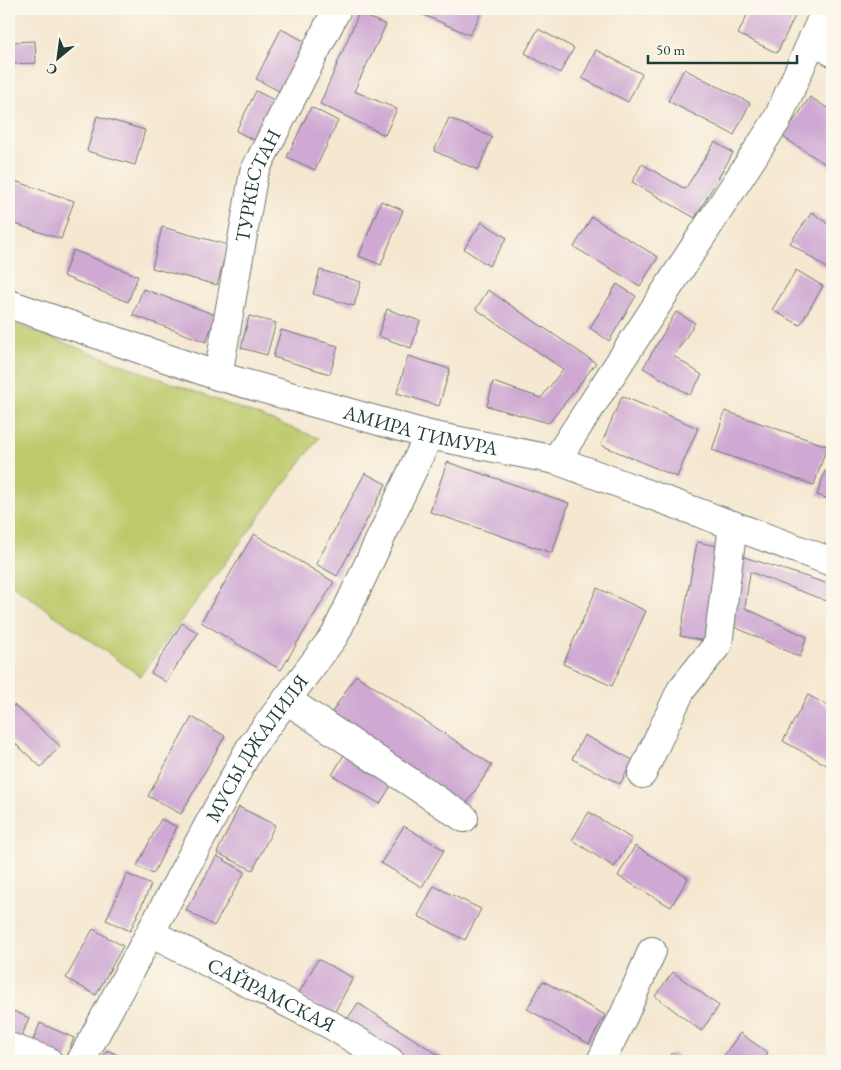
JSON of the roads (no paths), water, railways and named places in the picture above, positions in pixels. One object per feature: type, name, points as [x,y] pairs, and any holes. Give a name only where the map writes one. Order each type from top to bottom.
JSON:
[{"type":"street","name":"ТУРКЕСТАН","points":[[218,376],[254,172],[337,9]]},
{"type":"street","points":[[556,460],[777,120],[823,45],[826,9]]},
{"type":"street","name":"АМИРА ТИМУРА","points":[[9,304],[218,376],[429,435],[556,460],[832,562]]},
{"type":"street","name":"МУСЫ ДЖАЛИЛЯ","points":[[81,1061],[250,748],[335,635],[429,435]]},
{"type":"street","points":[[642,774],[681,690],[718,644],[734,526]]},
{"type":"street","points":[[287,700],[464,818]]},
{"type":"street","name":"САЙРАМСКАЯ","points":[[150,933],[330,1025],[390,1061]]},
{"type":"street","points":[[601,1061],[624,1015],[652,951]]},
{"type":"street","points":[[9,1047],[48,1061]]}]
